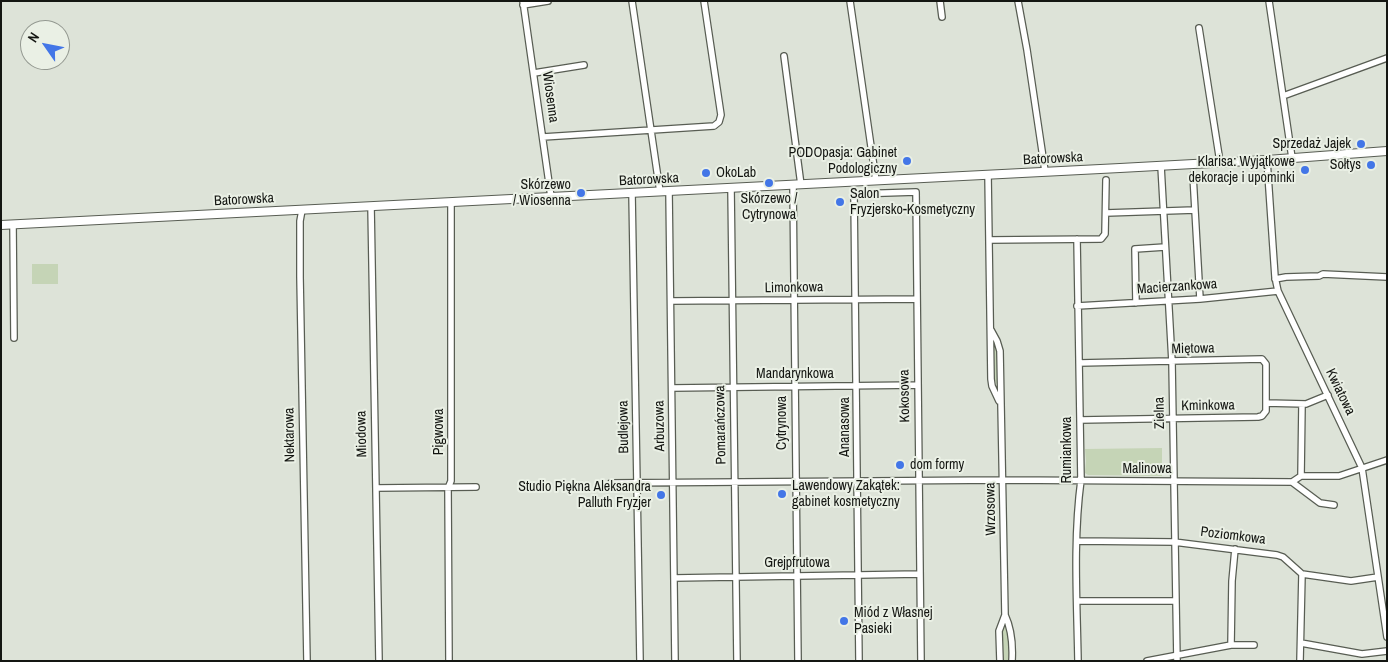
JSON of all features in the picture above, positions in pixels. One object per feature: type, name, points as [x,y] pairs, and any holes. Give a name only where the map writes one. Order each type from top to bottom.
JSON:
[{"type":"street","points":[[523,3],[548,1]]},
{"type":"street","points":[[632,1],[660,192]]},
{"type":"street","points":[[543,136],[714,126],[720,122],[704,1]]},
{"type":"street","points":[[850,1],[876,181]]},
{"type":"street","points":[[940,1],[942,17]]},
{"type":"street","points":[[1018,1],[1045,172]]},
{"type":"street","points":[[1269,1],[1292,158]]},
{"type":"street","name":"Wiosenna","points":[[523,3],[551,197]]},
{"type":"street","points":[[1199,28],[1220,162]]},
{"type":"street","name":"Cytrynowa","points":[[784,56],[797,185],[794,300],[798,661]]},
{"type":"street","points":[[1283,96],[1387,58]]},
{"type":"street","points":[[534,73],[584,65]]},
{"type":"street","name":"Batorowska","points":[[1,225],[1161,166],[1267,160],[1387,150]]},
{"type":"street","name":"Kwiatowa","points":[[1267,160],[1275,279],[1278,291],[1362,468],[1387,637]]},
{"type":"street","name":"Zielna","points":[[1161,166],[1172,362],[1177,658]]},
{"type":"street","name":"Wrzosowa","points":[[988,174],[991,330],[1000,351],[1005,615],[999,631],[1000,661]]},
{"type":"street","points":[[1193,175],[1200,299]]},
{"type":"street","points":[[990,240],[1101,238],[1105,234],[1106,180]]},
{"type":"street","name":"Pomarańczowa","points":[[731,188],[736,661]]},
{"type":"street","name":"Arbuzowa","points":[[669,191],[675,661]]},
{"type":"street","name":"Kokosowa","points":[[854,194],[916,192],[921,661]]},
{"type":"street","name":"Budlejowa","points":[[632,193],[640,661]]},
{"type":"street","name":"Ananasowa","points":[[854,194],[859,661]]},
{"type":"street","name":"Pigwowa","points":[[449,661],[448,488],[451,482],[451,202]]},
{"type":"street","name":"Miodowa","points":[[371,206],[380,661]]},
{"type":"street","name":"Nektarowa","points":[[302,210],[300,221],[300,268],[307,661]]},
{"type":"street","points":[[1106,213],[1195,210]]},
{"type":"street","points":[[14,224],[14,338]]},
{"type":"street","name":"Rumiankowa","points":[[1077,238],[1080,420],[1080,480],[1077,509],[1078,661]]},
{"type":"street","points":[[1136,303],[1135,249],[1164,246]]},
{"type":"street","points":[[1275,279],[1319,276],[1323,274],[1387,277]]},
{"type":"street","name":"Macierzankowa","points":[[1078,306],[1200,299],[1278,291]]},
{"type":"street","name":"Limonkowa","points":[[671,301],[917,299]]},
{"type":"street","name":"Miętowa","points":[[1079,364],[1262,360],[1266,364],[1266,403]]},
{"type":"street","name":"Mandarynkowa","points":[[672,388],[918,385]]},
{"type":"street","points":[[1266,403],[1310,403],[1328,395]]},
{"type":"street","name":"Kminkowa","points":[[1080,420],[1258,417],[1265,414],[1266,403]]},
{"type":"street","points":[[1301,476],[1302,404]]},
{"type":"street","points":[[1334,505],[1320,503],[1292,482],[1301,476],[1332,477],[1387,460]]},
{"type":"street","name":"Malinowa","points":[[611,483],[858,480],[1292,482]]},
{"type":"street","points":[[376,488],[476,487]]},
{"type":"street","name":"Poziomkowa","points":[[1077,541],[1174,542],[1234,549],[1283,557],[1302,574]]},
{"type":"street","points":[[1231,645],[1234,549]]},
{"type":"street","name":"Grejpfrutowa","points":[[674,578],[920,574]]},
{"type":"street","points":[[1300,661],[1302,574],[1351,581],[1378,578]]},
{"type":"street","points":[[1077,601],[1175,601]]},
{"type":"street","name":"Wrzosowa","points":[[1005,615],[1011,628],[1013,644],[1012,661]]},
{"type":"street","points":[[1300,643],[1362,654],[1387,650]]},
{"type":"street","points":[[1147,661],[1177,658],[1231,645],[1254,645]]},
{"type":"green space","points":[[32,264],[58,264],[58,284],[32,284]]},
{"type":"green space","points":[[994,341],[997,348],[998,388],[995,380]]},
{"type":"green space","points":[[1162,448],[1162,476],[1088,475],[1085,473],[1085,449]]},
{"type":"green space","points":[[1005,622],[1009,632],[1010,661],[1001,661],[1001,633]]},
{"type":"place","name":"Sprzedaż Jajek","points":[[1361,144]]},
{"type":"place","name":"PODOpasja: Gabinet Podologiczny","points":[[907,161]]},
{"type":"place","name":"Sołtys","points":[[1371,165]]},
{"type":"place","name":"Klarisa: Wyjątkowe dekoracje i upominki","points":[[1305,170]]},
{"type":"place","name":"OkoLab","points":[[706,173]]},
{"type":"place","name":"Skórzewo / Cytrynowa","points":[[769,183]]},
{"type":"place","name":"Skórzewo / Wiosenna","points":[[581,193]]},
{"type":"place","name":"Salon Fryzjersko-Kosmetyczny","points":[[840,202]]},
{"type":"place","name":"dom formy","points":[[900,465]]},
{"type":"place","name":"Lawendowy Zakątek: gabinet kosmetyczny","points":[[782,494]]},
{"type":"place","name":"Studio Piękna Aleksandra Palluth Fryzjer","points":[[661,495]]},
{"type":"place","name":"Miód z Własnej Pasieki","points":[[844,621]]}]
